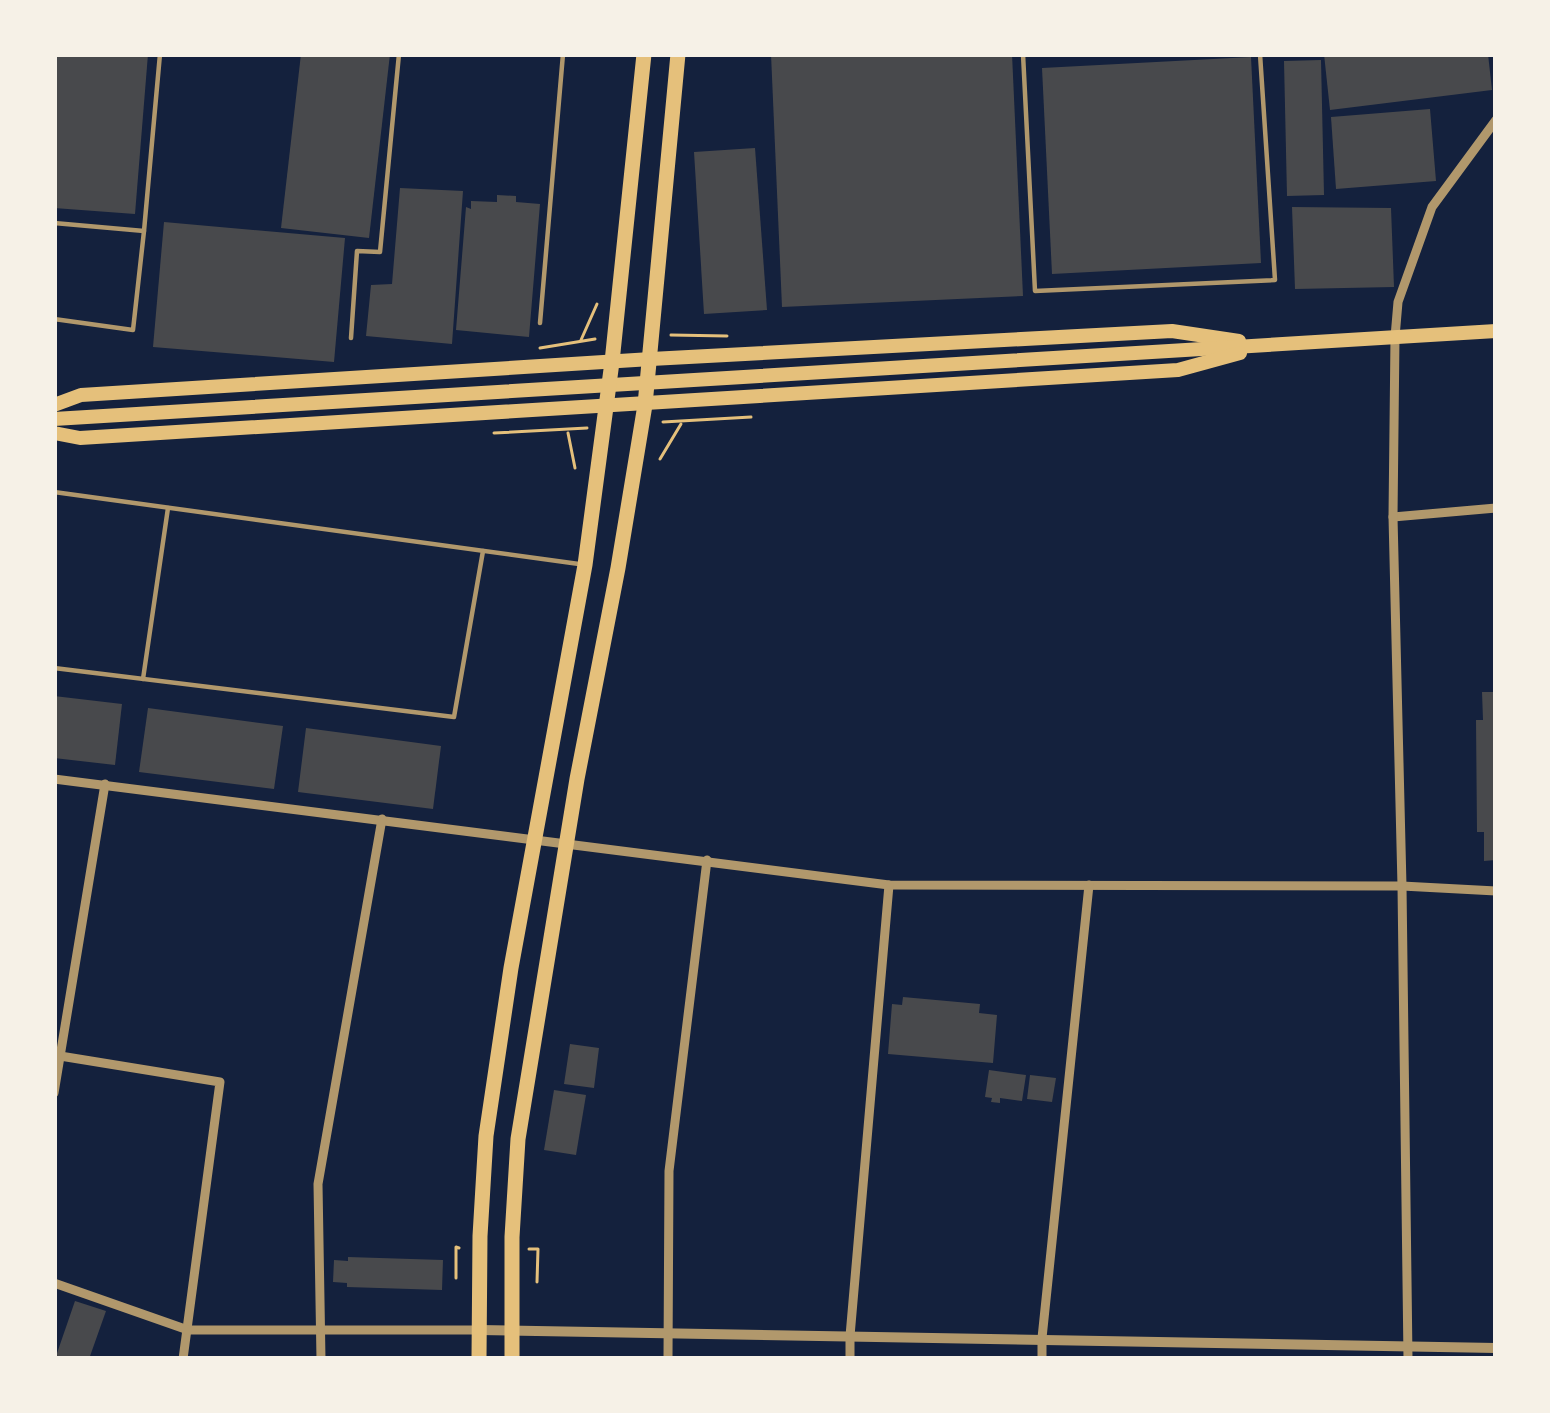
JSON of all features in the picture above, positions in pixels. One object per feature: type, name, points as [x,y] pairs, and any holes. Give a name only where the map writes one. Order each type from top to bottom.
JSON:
[{"type":"highway","points":[[479,1359],[486,1136],[534,838],[585,565],[644,54]]},
{"type":"highway","points":[[512,1359],[518,1139],[645,405],[678,54]]},
{"type":"main road","points":[[54,405],[80,395],[1172,331],[1268,345]]},
{"type":"main road","points":[[54,419],[1496,331]]},
{"type":"main road","points":[[54,433],[80,438],[1178,370],[1268,345]]},
{"type":"street","points":[[1408,1353],[1393,517],[1395,337],[1398,302],[1432,207],[1495,121]]},
{"type":"street","points":[[1393,517],[1496,508]]},
{"type":"street","points":[[54,779],[890,885],[1402,886],[1496,892]]},
{"type":"street","points":[[54,1093],[104,784]]},
{"type":"street","points":[[321,1359],[318,1184],[382,819]]},
{"type":"street","points":[[668,1359],[669,1171],[707,860]]},
{"type":"street","points":[[850,1359],[890,885]]},
{"type":"street","points":[[1042,1359],[1089,885]]},
{"type":"street","points":[[57,1055],[220,1082],[183,1359]]},
{"type":"street","points":[[54,1283],[188,1330],[1042,1338],[1408,1353],[1496,1348]]},
{"type":"street","points":[[1229,1343],[1229,1359]]},
{"type":"lane","points":[[54,319],[134,330],[160,54]]},
{"type":"lane","points":[[351,338],[357,251],[380,252],[399,54]]},
{"type":"lane","points":[[541,322],[563,54]]},
{"type":"lane","points":[[1023,54],[1035,291],[1275,280],[1260,54]]},
{"type":"lane","points":[[54,223],[144,231]]},
{"type":"lane","points":[[54,492],[585,565]]},
{"type":"lane","points":[[143,679],[168,508]]},
{"type":"lane","points":[[54,668],[454,717],[483,551]]},
{"type":"path","points":[[581,340],[597,304]]},
{"type":"path","points":[[694,333],[728,337]]},
{"type":"path","points":[[525,349],[572,342]]},
{"type":"path","points":[[660,459],[682,421],[751,417]]},
{"type":"path","points":[[494,433],[567,429],[575,468]]},
{"type":"path","points":[[455,1278],[456,1247]]},
{"type":"path","points":[[537,1282],[538,1249]]},
{"type":"building","points":[[54,54],[148,54],[135,214],[54,208]]},
{"type":"building","points":[[301,54],[390,54],[369,238],[281,228]]},
{"type":"building","points":[[771,54],[1012,54],[1023,296],[782,307]]},
{"type":"building","points":[[1324,54],[1488,54],[1492,90],[1330,110]]},
{"type":"building","points":[[1251,57],[1261,263],[1052,274],[1042,68]]},
{"type":"building","points":[[1321,60],[1324,195],[1287,196],[1284,61]]},
{"type":"building","points":[[1430,109],[1436,181],[1336,189],[1331,117]]},
{"type":"building","points":[[755,148],[767,310],[704,314],[694,152]]},
{"type":"building","points":[[400,188],[463,191],[452,344],[366,336],[371,285],[392,284]]},
{"type":"building","points":[[497,195],[540,204],[529,337],[456,330],[466,207],[471,209],[471,201],[497,202]]},
{"type":"building","points":[[1292,207],[1391,208],[1394,287],[1295,289]]},
{"type":"building","points":[[164,222],[345,238],[334,362],[153,347]]},
{"type":"building","points":[[1482,692],[1496,692],[1496,860],[1484,861],[1484,832],[1477,832],[1476,720],[1483,720]]},
{"type":"building","points":[[54,696],[122,704],[115,765],[54,758]]},
{"type":"building","points":[[148,708],[283,726],[274,789],[139,772]]},
{"type":"building","points":[[306,728],[441,746],[433,809],[298,792]]},
{"type":"building","points":[[903,997],[980,1004],[979,1013],[997,1015],[993,1063],[888,1054],[892,1004],[902,1005]]},
{"type":"building","points":[[570,1044],[599,1048],[594,1088],[564,1084]]},
{"type":"building","points":[[989,1070],[1026,1075],[1022,1101],[1000,1098],[1000,1103],[985,1097]]},
{"type":"building","points":[[1030,1075],[1056,1078],[1052,1102],[1027,1099]]},
{"type":"building","points":[[554,1090],[586,1095],[576,1155],[544,1150]]},
{"type":"building","points":[[348,1257],[443,1260],[442,1290],[347,1287],[347,1283],[333,1282],[334,1260],[348,1261]]},
{"type":"building","points":[[75,1301],[106,1311],[89,1359],[55,1359]]}]
